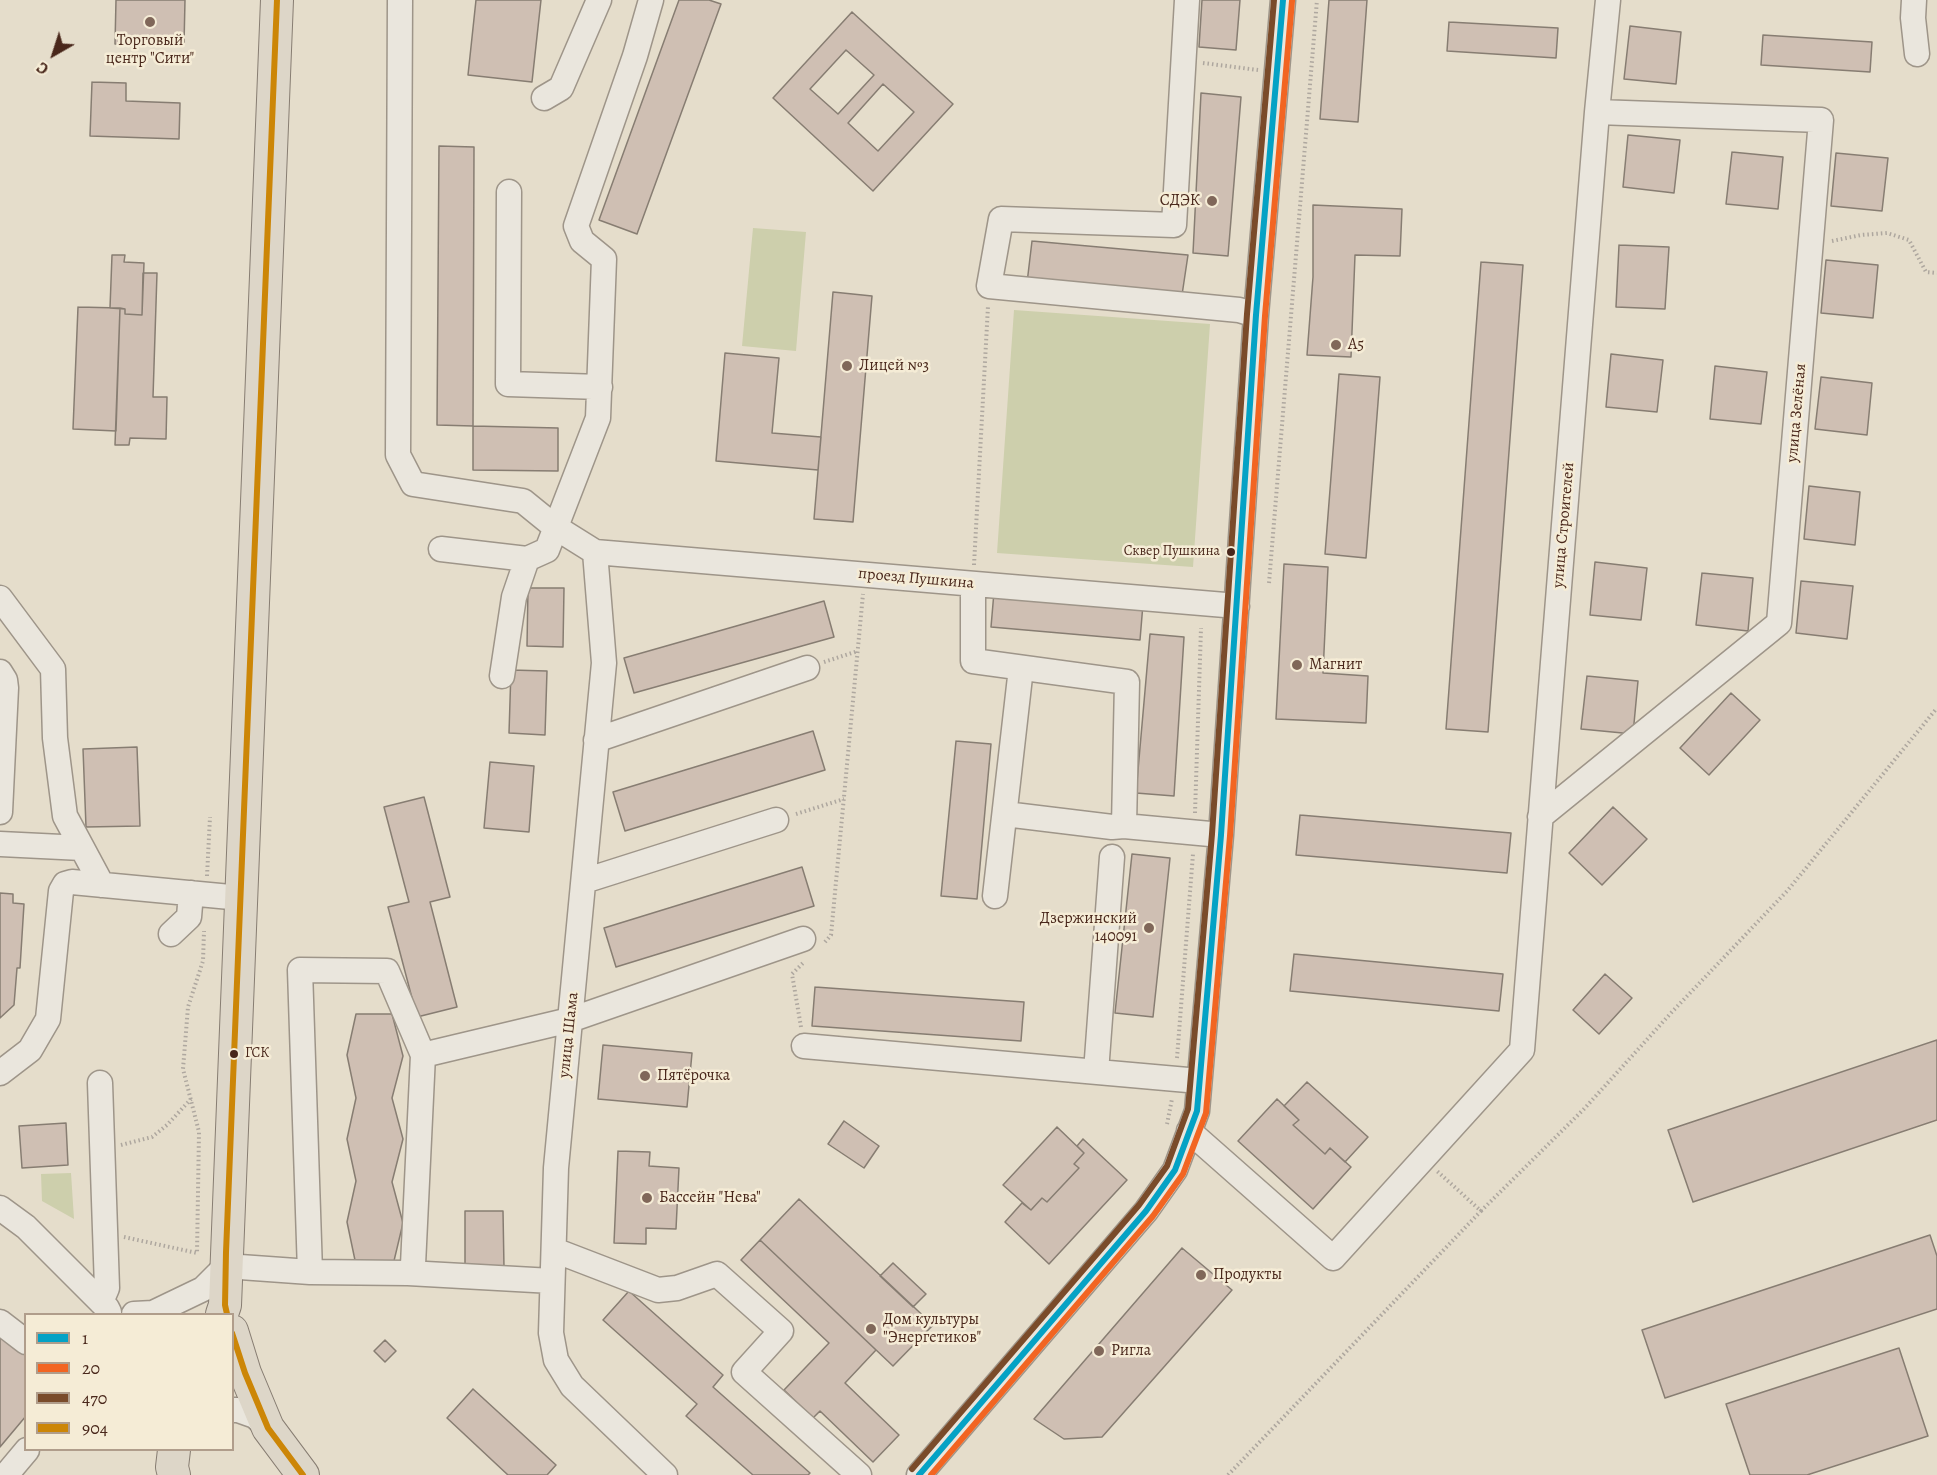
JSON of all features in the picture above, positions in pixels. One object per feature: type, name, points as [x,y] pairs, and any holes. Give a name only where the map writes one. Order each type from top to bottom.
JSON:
[{"type":"main road","points":[[227,1313],[226,1266],[277,0]]},
{"type":"main road","points":[[234,1338],[245,1373],[273,1435],[303,1475]]},
{"type":"street","points":[[400,0],[398,455],[413,484],[523,501],[555,527],[595,552]]},
{"type":"street","points":[[544,98],[561,88],[599,0]]},
{"type":"street","points":[[441,549],[527,559],[547,550],[598,418],[604,259],[582,241],[576,226],[635,56],[651,0]]},
{"type":"street","points":[[1187,0],[1174,225],[1001,219],[989,286],[1239,310],[1256,315]]},
{"type":"street","points":[[919,1475],[1146,1211],[1175,1170],[1197,1111],[1221,836],[1256,315],[1283,0]]},
{"type":"street","name":"улица Строителей","points":[[1423,1159],[1522,1050],[1597,112],[1608,0]]},
{"type":"street","points":[[1914,0],[1913,18],[1917,54]]},
{"type":"street","name":"улица Зелёная","points":[[1540,817],[1779,623],[1821,120],[1597,112]]},
{"type":"street","points":[[509,192],[508,384],[600,387]]},
{"type":"street","name":"проезд Пушкина","points":[[595,552],[1237,606]]},
{"type":"street","name":"улица Шама","points":[[595,552],[604,663],[556,1168],[551,1333],[556,1360],[572,1386],[665,1475]]},
{"type":"street","points":[[502,676],[514,597],[527,559]]},
{"type":"street","points":[[973,584],[973,661],[1126,682],[1124,826]]},
{"type":"street","points":[[0,598],[53,669],[55,738],[64,816],[102,885]]},
{"type":"street","points":[[596,740],[807,668]]},
{"type":"street","points":[[995,896],[1022,668]]},
{"type":"street","points":[[0,672],[5,680],[6,688],[0,812]]},
{"type":"street","points":[[1005,814],[1112,827],[1124,826],[1221,836]]},
{"type":"street","points":[[584,881],[776,820]]},
{"type":"street","points":[[0,844],[82,848]]},
{"type":"street","points":[[1096,1072],[1112,857]]},
{"type":"street","points":[[0,1073],[30,1050],[48,1019],[61,891],[65,884],[72,882],[241,898]]},
{"type":"street","points":[[171,934],[189,917],[199,894]]},
{"type":"street","points":[[423,1054],[570,1020],[812,947]]},
{"type":"street","points":[[310,1272],[300,970],[387,971],[423,1054],[413,1265],[408,1273]]},
{"type":"street","points":[[804,1046],[1199,1081]]},
{"type":"street","points":[[100,1083],[106,1308]]},
{"type":"street","points":[[1189,1131],[1333,1258],[1423,1159]]},
{"type":"street","points":[[0,1208],[26,1227],[106,1308],[128,1313]]},
{"type":"street","points":[[554,1250],[658,1290],[677,1288],[717,1274],[781,1331],[744,1372],[859,1475]]},
{"type":"street","points":[[153,1313],[203,1289],[226,1266],[310,1272],[408,1273],[552,1281]]},
{"type":"street","points":[[0,1322],[24,1340]]},
{"type":"street","points":[[234,1410],[255,1416],[273,1435],[281,1456],[280,1475]]},
{"type":"street","points":[[6,1475],[25,1451]]},
{"type":"path","points":[[1269,583],[1317,0]]},
{"type":"path","points":[[1183,60],[1277,72]]},
{"type":"path","points":[[1811,245],[1861,235],[1887,233],[1909,240],[1926,272],[1937,273]]},
{"type":"path","points":[[973,584],[989,286]]},
{"type":"path","points":[[804,1046],[792,974],[812,947],[831,935],[865,575]]},
{"type":"path","points":[[807,668],[858,651]]},
{"type":"path","points":[[1228,1475],[1481,1211],[1584,1108],[1788,890],[1937,708]]},
{"type":"path","points":[[776,820],[844,799]]},
{"type":"path","points":[[105,1233],[196,1253],[199,1132],[183,1069],[188,1007],[203,961],[199,894],[210,817]]},
{"type":"path","points":[[102,1148],[129,1144],[152,1137],[167,1125],[191,1099]]},
{"type":"path","points":[[1423,1159],[1481,1211]]},
{"type":"green space","points":[[753,228],[806,232],[796,351],[742,346]]},
{"type":"green space","points":[[1014,310],[1210,324],[1193,567],[997,553]]},
{"type":"green space","points":[[71,1173],[74,1219],[42,1201],[41,1174]]},
{"type":"building","name":"Торговый центр \"Сити\"","points":[[116,0],[185,0],[184,45],[115,44]]},
{"type":"building","points":[[476,0],[541,0],[532,82],[468,75]]},
{"type":"building","points":[[679,0],[709,0],[721,4],[637,234],[599,220]]},
{"type":"building","points":[[1202,0],[1240,0],[1236,50],[1199,47]]},
{"type":"building","points":[[1329,0],[1367,0],[1358,122],[1320,119]]},
{"type":"building","points":[[852,12],[953,104],[873,191],[773,98]],"holes":[[[846,50],[874,75],[838,114],[810,89]],[[883,84],[914,112],[878,151],[848,123]]]},
{"type":"building","points":[[1449,22],[1558,28],[1556,58],[1447,51]]},
{"type":"building","points":[[1630,26],[1681,32],[1676,84],[1624,79]]},
{"type":"building","points":[[1763,35],[1872,42],[1870,72],[1761,65]]},
{"type":"building","points":[[92,82],[126,83],[126,101],[180,103],[179,139],[90,136]]},
{"type":"building","points":[[1201,93],[1241,97],[1228,256],[1193,253]]},
{"type":"building","points":[[1628,135],[1680,140],[1674,193],[1623,187]]},
{"type":"building","points":[[439,146],[474,147],[473,426],[437,425]]},
{"type":"building","points":[[1732,152],[1783,157],[1778,209],[1726,204]]},
{"type":"building","points":[[1836,153],[1888,158],[1882,211],[1831,206]]},
{"type":"building","points":[[1313,205],[1402,209],[1400,256],[1355,255],[1351,357],[1307,355],[1313,277]]},
{"type":"building","points":[[1032,241],[1188,255],[1182,295],[1027,283]]},
{"type":"building","points":[[1619,245],[1669,247],[1665,309],[1616,307]]},
{"type":"building","points":[[112,255],[125,255],[124,262],[144,263],[142,315],[125,314],[125,309],[110,308]]},
{"type":"building","points":[[1826,260],[1878,265],[1873,318],[1821,313]]},
{"type":"building","points":[[1481,262],[1523,265],[1488,732],[1446,729]]},
{"type":"building","points":[[143,273],[157,273],[153,397],[167,397],[166,439],[130,438],[129,445],[115,445],[120,308],[125,309],[125,314],[142,315]]},
{"type":"building","name":"Лицей №3","points":[[833,292],[872,296],[853,522],[814,519]]},
{"type":"building","points":[[78,307],[120,308],[116,431],[73,429]]},
{"type":"building","points":[[725,353],[779,358],[772,433],[821,437],[818,470],[716,461]]},
{"type":"building","points":[[1611,354],[1663,360],[1657,412],[1606,407]]},
{"type":"building","points":[[1715,366],[1767,372],[1761,424],[1710,419]]},
{"type":"building","points":[[1339,374],[1380,377],[1366,558],[1325,554]]},
{"type":"building","points":[[1821,377],[1872,383],[1867,435],[1815,429]]},
{"type":"building","points":[[473,426],[558,428],[558,471],[473,470]]},
{"type":"building","points":[[1809,486],[1860,492],[1855,545],[1804,539]]},
{"type":"building","points":[[1595,562],[1647,568],[1641,620],[1590,615]]},
{"type":"building","points":[[1284,564],[1328,567],[1323,673],[1368,676],[1366,723],[1276,719]]},
{"type":"building","points":[[1702,573],[1753,578],[1748,631],[1696,625]]},
{"type":"building","points":[[1801,581],[1853,586],[1847,639],[1796,633]]},
{"type":"building","points":[[528,588],[564,588],[563,647],[527,646]]},
{"type":"building","points":[[994,592],[1143,604],[1140,640],[991,627]]},
{"type":"building","points":[[824,601],[834,637],[634,693],[624,658]]},
{"type":"building","points":[[1150,634],[1184,637],[1174,796],[1136,793]]},
{"type":"building","points":[[511,670],[547,671],[545,735],[509,733]]},
{"type":"building","points":[[1587,676],[1638,681],[1633,734],[1581,729]]},
{"type":"building","points":[[1731,693],[1760,720],[1709,775],[1680,748]]},
{"type":"building","points":[[813,731],[825,770],[625,831],[613,792]]},
{"type":"building","points":[[956,741],[991,744],[977,899],[941,896]]},
{"type":"building","points":[[137,747],[140,826],[86,827],[83,749]]},
{"type":"building","points":[[490,762],[534,766],[529,832],[484,828]]},
{"type":"building","points":[[424,797],[450,897],[430,902],[457,1007],[417,1017],[388,907],[409,902],[384,807]]},
{"type":"building","points":[[1613,807],[1647,839],[1602,885],[1569,853]]},
{"type":"building","points":[[1300,815],[1511,833],[1507,873],[1296,855]]},
{"type":"building","points":[[1132,854],[1170,858],[1153,1017],[1115,1013]]},
{"type":"building","points":[[802,867],[814,906],[616,967],[604,928]]},
{"type":"building","points":[[0,893],[13,894],[13,903],[24,904],[20,968],[17,968],[14,1005],[0,1018]]},
{"type":"building","points":[[1294,954],[1503,974],[1499,1011],[1290,991]]},
{"type":"building","points":[[1605,974],[1632,998],[1599,1034],[1573,1010]]},
{"type":"building","points":[[815,987],[1024,1002],[1021,1041],[812,1026]]},
{"type":"building","points":[[356,1014],[392,1014],[403,1056],[392,1098],[403,1139],[392,1182],[403,1223],[393,1265],[356,1265],[347,1222],[356,1181],[347,1139],[356,1098],[347,1055]]},
{"type":"building","points":[[1937,1040],[1937,1120],[1693,1202],[1668,1130]]},
{"type":"building","name":"Пятёрочка","points":[[603,1045],[692,1053],[687,1107],[598,1099]]},
{"type":"building","points":[[1307,1082],[1368,1137],[1345,1162],[1330,1148],[1325,1154],[1293,1125],[1299,1120],[1284,1106]]},
{"type":"building","points":[[1277,1099],[1299,1120],[1293,1125],[1325,1154],[1330,1148],[1351,1167],[1313,1209],[1238,1141]]},
{"type":"building","points":[[844,1121],[879,1146],[864,1168],[828,1144]]},
{"type":"building","points":[[66,1123],[68,1165],[22,1168],[19,1126]]},
{"type":"building","points":[[1057,1127],[1084,1153],[1074,1164],[1079,1168],[1047,1202],[1042,1198],[1031,1210],[1003,1185]]},
{"type":"building","points":[[1083,1139],[1127,1180],[1049,1264],[1005,1222],[1022,1203],[1031,1210],[1042,1198],[1047,1202],[1079,1168],[1074,1164],[1084,1153],[1077,1146]]},
{"type":"building","name":"Бассейн \"Нева\"","points":[[618,1151],[650,1152],[649,1166],[679,1168],[676,1229],[646,1228],[646,1244],[614,1243]]},
{"type":"building","points":[[799,1199],[933,1325],[893,1366],[760,1240]]},
{"type":"building","points":[[465,1211],[503,1211],[504,1268],[465,1268]]},
{"type":"building","points":[[1930,1235],[1937,1256],[1937,1309],[1665,1398],[1642,1330]]},
{"type":"building","points":[[760,1240],[876,1350],[845,1383],[899,1435],[873,1462],[820,1411],[813,1418],[784,1390],[829,1343],[741,1260]]},
{"type":"building","points":[[1182,1248],[1232,1290],[1102,1437],[1064,1439],[1034,1419]]},
{"type":"building","points":[[893,1263],[926,1294],[913,1307],[880,1276]]},
{"type":"building","points":[[629,1291],[723,1375],[713,1387],[810,1473],[808,1475],[753,1475],[686,1416],[697,1404],[603,1320]]},
{"type":"building","points":[[0,1335],[24,1353],[24,1418],[0,1447]]},
{"type":"building","points":[[385,1340],[396,1351],[385,1362],[374,1351]]},
{"type":"building","points":[[1899,1348],[1928,1436],[1807,1475],[1750,1475],[1726,1404]]},
{"type":"building","points":[[473,1389],[556,1465],[547,1475],[508,1475],[447,1418]]},
{"type":"transit line","name":"904","points":[[227,1313],[226,1252],[277,0]]},
{"type":"transit line","name":"470","points":[[912,1469],[1139,1205],[1167,1166],[1188,1109],[1212,834],[1247,314],[1274,0]]},
{"type":"transit line","name":"1","points":[[919,1475],[1146,1211],[1175,1170],[1197,1111],[1221,835],[1256,315],[1283,0]]},
{"type":"transit line","name":"20","points":[[931,1475],[1153,1216],[1183,1174],[1206,1113],[1230,836],[1265,316],[1292,1]]},
{"type":"transit line","name":"904","points":[[234,1339],[245,1373],[268,1428],[303,1475]]},
{"type":"place","name":"Торговый центр \"Сити\"","points":[[150,22]]},
{"type":"place","name":"СДЭК","points":[[1212,201]]},
{"type":"place","name":"А5","points":[[1336,345]]},
{"type":"place","name":"Лицей №3","points":[[847,366]]},
{"type":"place","name":"Сквер Пушкина","points":[[1231,552]]},
{"type":"place","name":"Магнит","points":[[1297,665]]},
{"type":"place","name":"Дзержинский 140091","points":[[1149,928]]},
{"type":"place","name":"ГСК","points":[[234,1054]]},
{"type":"place","name":"Пятёрочка","points":[[645,1076]]},
{"type":"place","name":"Бассейн \"Нева\"","points":[[647,1198]]},
{"type":"place","name":"Продукты","points":[[1201,1275]]},
{"type":"place","name":"Дом культуры \"Энергетиков\"","points":[[871,1329]]},
{"type":"place","name":"Ригла","points":[[1099,1351]]}]
